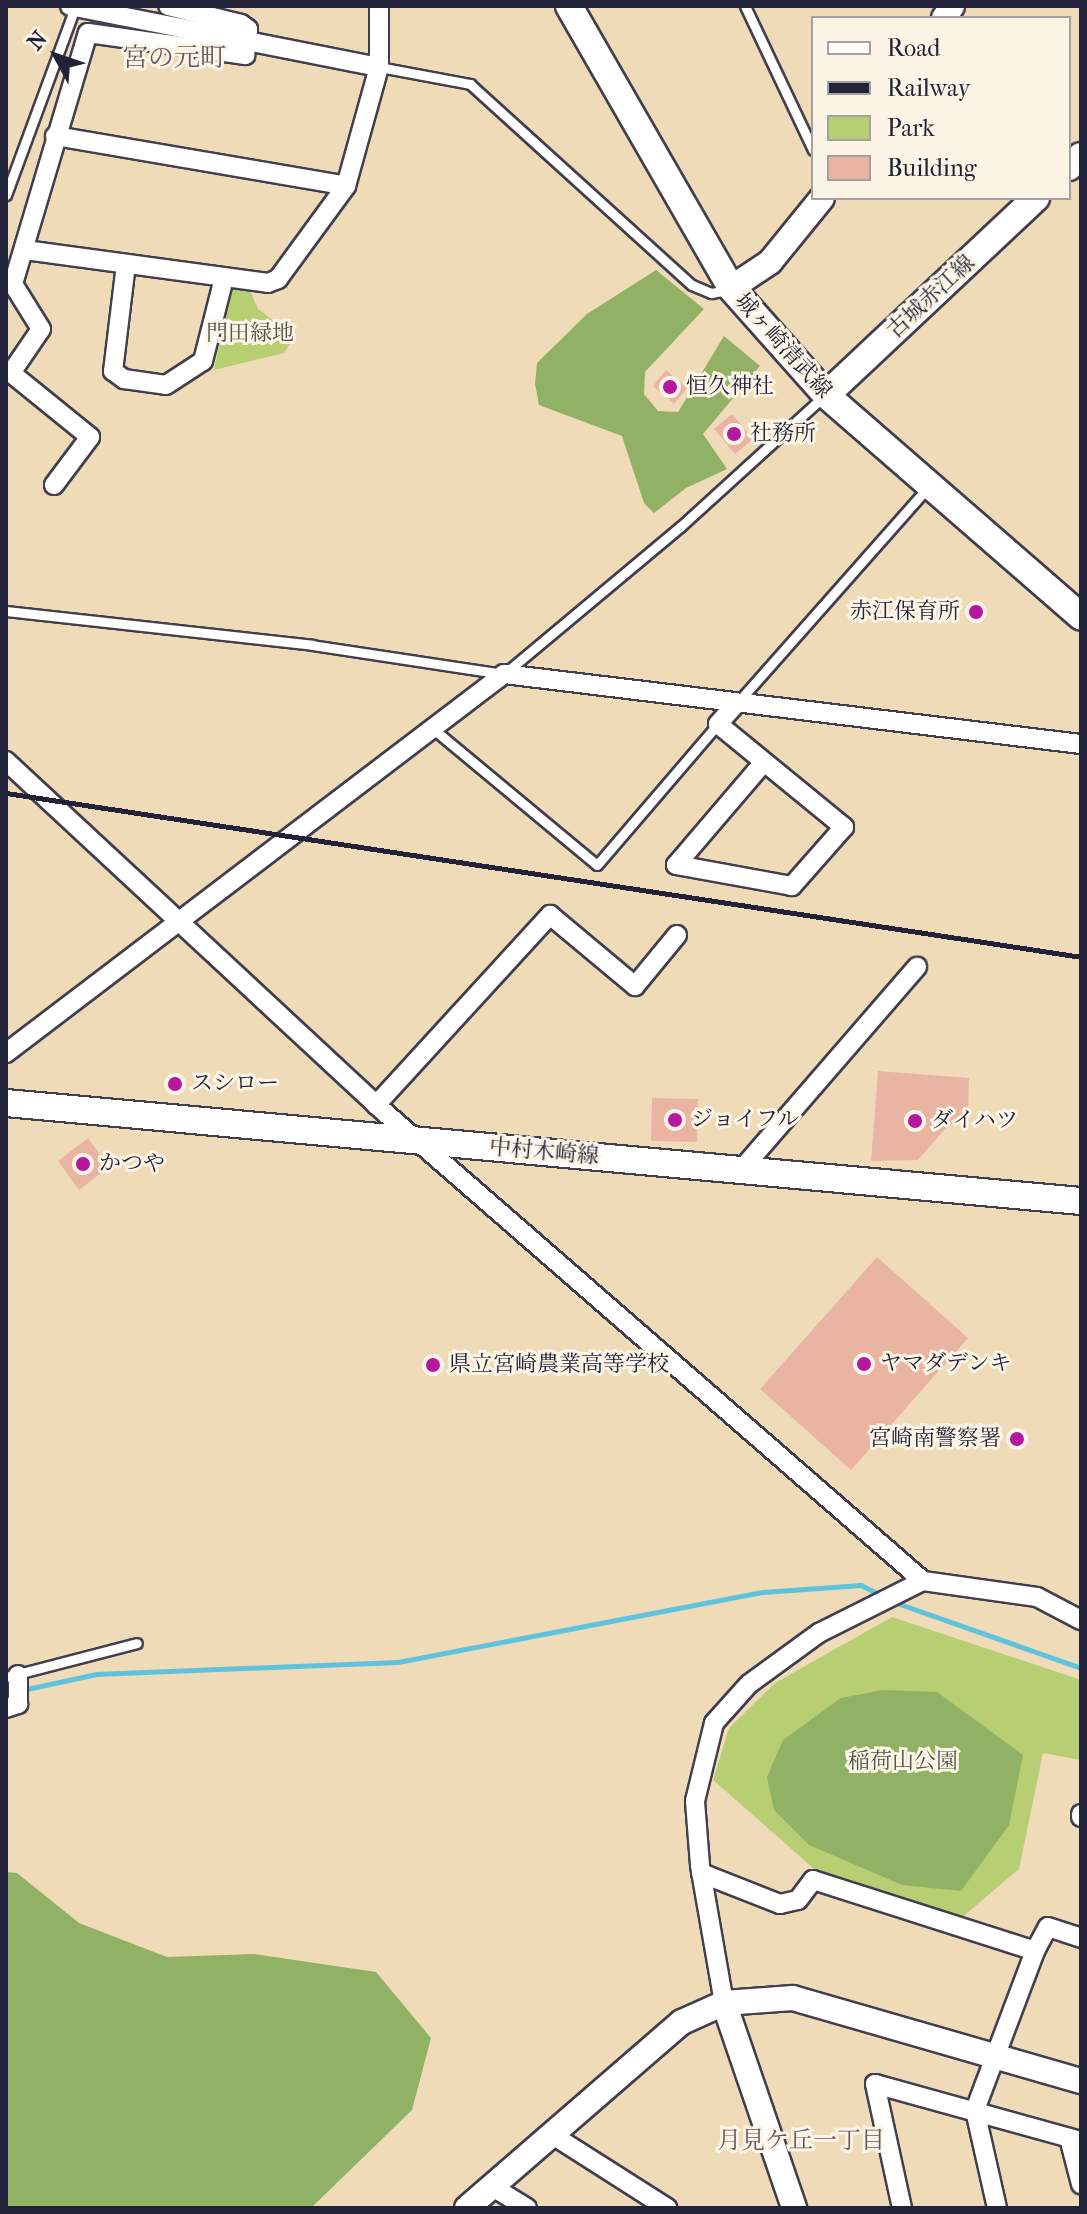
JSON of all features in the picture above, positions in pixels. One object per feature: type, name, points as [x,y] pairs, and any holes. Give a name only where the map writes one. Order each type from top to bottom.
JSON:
[{"type":"main road","name":"城ヶ崎清武線","points":[[569,6],[731,288],[826,395],[1081,617]]},
{"type":"main road","name":"古城赤江線","points":[[826,395],[1034,200]]},
{"type":"main road","name":"中村木崎線","points":[[6,1103],[1081,1201]]},
{"type":"street","points":[[74,6],[379,67]]},
{"type":"street","points":[[54,485],[90,437],[11,373],[41,329],[13,284],[88,33],[245,55],[248,29],[241,24],[168,6]]},
{"type":"street","points":[[25,250],[224,278],[268,283],[278,279],[346,186],[379,67],[379,6]]},
{"type":"street","points":[[55,136],[346,186]]},
{"type":"street","points":[[731,288],[770,262],[820,200]]},
{"type":"street","points":[[126,264],[113,371],[124,379],[166,385],[203,361],[224,278]]},
{"type":"street","points":[[6,1053],[504,674],[1081,744]]},
{"type":"street","points":[[736,704],[718,724],[844,827],[792,886],[676,865],[764,762]]},
{"type":"street","points":[[6,761],[376,1105],[923,1581],[1037,1597],[1081,1620]]},
{"type":"street","points":[[376,1105],[550,915],[635,986],[677,935]]},
{"type":"street","points":[[741,1170],[917,967]]},
{"type":"street","points":[[794,2208],[724,2003],[701,1873],[695,1801],[714,1723],[788,1651],[923,1581]]},
{"type":"street","points":[[12,1676],[12,1706]]},
{"type":"street","points":[[701,1873],[780,1904],[798,1900],[813,1880],[1035,1951]]},
{"type":"street","points":[[997,2208],[975,2110],[1035,1951],[1048,1927],[1081,1938]]},
{"type":"street","points":[[467,2208],[682,2022],[724,2003],[793,1998],[1081,2081]]},
{"type":"street","points":[[902,2208],[875,2084],[1075,2140],[1081,2184]]},
{"type":"street","points":[[551,2134],[666,2208]]},
{"type":"street","points":[[491,2186],[527,2208]]},
{"type":"lane","points":[[6,195],[74,6]]},
{"type":"lane","points":[[745,6],[811,146]]},
{"type":"lane","points":[[379,67],[470,84],[692,285],[711,293],[731,288]]},
{"type":"lane","points":[[6,611],[312,645],[504,674],[680,527],[826,395]]},
{"type":"lane","points":[[736,704],[929,485]]},
{"type":"lane","points":[[432,728],[597,865],[718,724]]},
{"type":"lane","points":[[12,1676],[137,1643]]},
{"type":"green space","points":[[656,270],[704,309],[645,372],[644,394],[658,411],[678,412],[724,336],[760,366],[703,434],[727,469],[686,488],[654,513],[644,503],[622,436],[539,405],[535,384],[537,363],[587,314]]},
{"type":"green space","name":"門田緑地","points":[[231,288],[250,291],[258,309],[295,336],[284,353],[214,370]]},
{"type":"green space","name":"稲荷山公園","points":[[892,1617],[1081,1680],[1081,1760],[1043,1753],[1019,1869],[960,1919],[821,1875],[713,1780],[729,1728],[775,1683]]},
{"type":"green space","points":[[883,1690],[937,1692],[1023,1755],[1009,1825],[961,1891],[902,1885],[809,1845],[774,1810],[767,1777],[783,1740],[841,1698]]},
{"type":"green space","points":[[6,1872],[17,1873],[79,1923],[167,1957],[254,1954],[376,1972],[431,2038],[412,2110],[311,2208],[6,2208]]},
{"type":"building","name":"恒久神社","points":[[666,370],[687,388],[674,404],[653,386]]},
{"type":"building","name":"社務所","points":[[732,414],[753,439],[735,454],[714,429]]},
{"type":"building","name":"ダイハツ","points":[[878,1071],[969,1078],[968,1114],[945,1129],[918,1160],[871,1161]]},
{"type":"building","name":"ジョイフル","points":[[652,1098],[698,1099],[697,1142],[651,1141]]},
{"type":"building","name":"かつや","points":[[88,1138],[109,1167],[79,1190],[58,1161]]},
{"type":"building","name":"ヤマダデンキ","points":[[877,1257],[968,1338],[851,1470],[760,1389]]},
{"type":"waterway","points":[[22,1690],[96,1674],[398,1662],[763,1592],[861,1585],[881,1595]]},
{"type":"waterway","points":[[894,1602],[1081,1668]]},
{"type":"railway","points":[[6,793],[1081,957]]},
{"type":"place","name":"恒久神社","points":[[670,387]]},
{"type":"place","name":"社務所","points":[[734,434]]},
{"type":"place","name":"赤江保育所","points":[[976,612]]},
{"type":"place","name":"スシロー","points":[[175,1084]]},
{"type":"place","name":"ジョイフル","points":[[675,1120]]},
{"type":"place","name":"ダイハツ","points":[[915,1121]]},
{"type":"place","name":"かつや","points":[[83,1164]]},
{"type":"place","name":"ヤマダデンキ","points":[[864,1364]]},
{"type":"place","name":"県立宮崎農業高等学校","points":[[433,1365]]},
{"type":"place","name":"宮崎南警察署","points":[[1017,1439]]},
{"type":"district","name":"宮の元町","points":[[174,58]]},
{"type":"district","name":"月見ケ丘一丁目","points":[[801,2141]]}]
